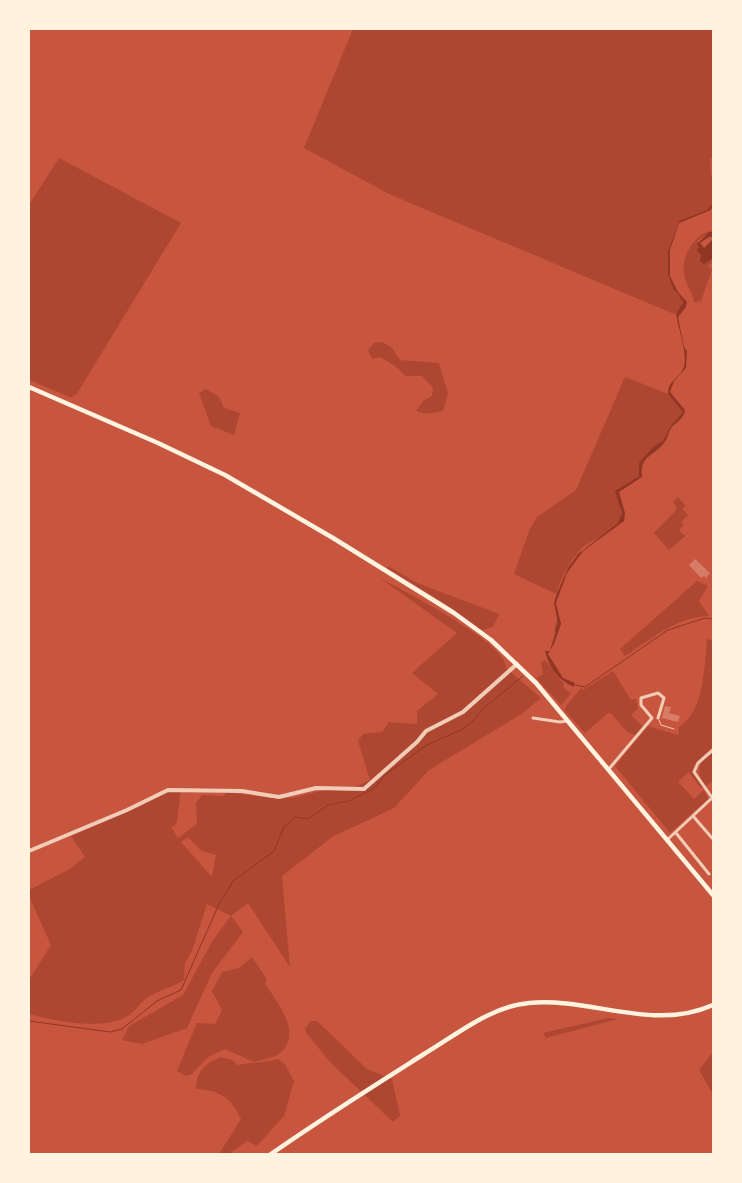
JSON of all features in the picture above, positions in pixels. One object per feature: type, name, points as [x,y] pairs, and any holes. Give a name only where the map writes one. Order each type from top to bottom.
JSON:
[{"type":"main road","points":[[29,387],[158,443],[225,475],[333,538],[454,614],[491,640],[536,684],[713,895]]},
{"type":"main road","points":[[271,1154],[349,1100],[493,1013],[528,1003],[564,1002],[637,1015],[668,1016],[686,1014],[713,1005]]},
{"type":"street","points":[[29,851],[127,810],[168,790],[242,791],[279,797],[316,788],[364,789],[417,742],[422,734],[463,712],[517,664]]},
{"type":"street","points":[[608,770],[652,718],[641,705],[642,698],[658,693],[664,698],[658,718]]},
{"type":"street","points":[[534,718],[560,722],[568,721]]},
{"type":"street","points":[[667,840],[713,799],[694,772],[698,763],[713,750]]},
{"type":"street","points":[[693,816],[712,838]]},
{"type":"street","points":[[676,832],[709,874]]},
{"type":"lane","points":[[652,718],[658,718],[661,725],[674,729]]},
{"type":"shaded area","points":[[353,29],[713,29],[713,156],[710,160],[711,175],[713,177],[713,203],[707,210],[679,221],[671,243],[668,262],[671,281],[684,301],[678,312],[674,314],[389,194],[304,148]]},
{"type":"shaded area","points":[[59,158],[181,223],[76,395],[74,394],[72,398],[29,380],[29,205]]},
{"type":"shaded area","points":[[713,203],[711,210],[679,223],[670,250],[670,276],[678,292],[687,302],[686,307],[678,317],[684,347],[687,351],[686,368],[674,381],[670,392],[685,410],[684,413],[671,428],[664,443],[645,460],[642,477],[619,492],[625,513],[624,521],[583,551],[567,573],[556,603],[561,624],[550,650],[558,623],[554,603],[568,568],[578,554],[618,523],[622,513],[615,491],[639,476],[639,463],[653,447],[663,441],[670,427],[683,412],[668,394],[671,383],[683,369],[685,357],[676,314],[684,301],[673,288],[668,274],[668,252],[679,221],[707,210]]},
{"type":"shaded area","points":[[713,230],[698,240],[701,261],[705,263],[713,258],[713,261],[708,266],[712,270],[701,301],[694,303],[685,277],[685,259],[687,252],[696,240],[701,235]]},
{"type":"shaded area","points":[[709,232],[713,232],[712,237],[700,243],[704,248],[713,239],[713,258],[704,264],[700,261],[701,255],[697,251],[699,247],[697,244]]},
{"type":"shaded area","points":[[382,342],[392,348],[400,360],[439,363],[448,393],[443,411],[426,414],[416,411],[423,401],[432,396],[433,388],[422,376],[406,376],[395,366],[380,357],[372,359],[368,350],[374,343]]},
{"type":"shaded area","points":[[625,377],[668,394],[683,412],[670,427],[663,441],[653,447],[639,463],[639,476],[618,489],[617,493],[621,510],[619,522],[612,530],[583,547],[574,557],[566,569],[556,594],[514,574],[529,531],[537,517],[576,490]]},
{"type":"shaded area","points":[[206,389],[219,397],[224,408],[240,413],[234,435],[211,426],[199,393]]},
{"type":"shaded area","points":[[678,497],[686,506],[682,509],[688,515],[681,522],[684,525],[679,530],[685,536],[669,550],[654,533],[677,509],[673,502]]},
{"type":"shaded area","points":[[388,566],[417,583],[499,614],[493,627],[482,630],[444,603],[387,568]]},
{"type":"shaded area","points":[[380,578],[452,618],[473,632],[502,657],[506,668],[541,698],[520,715],[429,770],[394,808],[332,837],[282,876],[290,967],[248,903],[231,916],[207,904],[192,951],[185,963],[184,980],[151,995],[124,1018],[113,1022],[89,1024],[64,1022],[29,1014],[29,980],[51,945],[29,896],[29,890],[70,869],[85,857],[71,836],[164,793],[181,789],[177,821],[175,826],[171,827],[178,838],[197,824],[196,803],[202,795],[222,796],[225,795],[225,792],[272,798],[293,798],[327,789],[346,791],[370,780],[358,741],[363,734],[382,732],[389,722],[417,724],[417,711],[438,694],[412,673],[457,633]],"holes":[[[188,837],[202,851],[216,855],[212,877],[181,842]]]},
{"type":"shaded area","points":[[697,581],[708,586],[699,601],[709,616],[698,617],[675,624],[625,656],[620,649]]},
{"type":"shaded area","points":[[707,639],[713,640],[713,746],[695,764],[692,770],[703,787],[701,788],[689,772],[678,782],[694,799],[704,790],[708,799],[670,833],[615,766],[648,726],[678,735],[679,727],[688,720],[694,710],[702,688]]},
{"type":"shaded area","points":[[545,651],[550,651],[548,654],[563,678],[575,683],[574,687],[559,677],[552,667]]},
{"type":"shaded area","points":[[545,660],[564,684],[563,687],[571,694],[561,705],[536,678],[543,674],[541,663]]},
{"type":"shaded area","points":[[613,671],[631,700],[636,699],[638,708],[631,715],[643,727],[636,735],[627,732],[611,713],[608,713],[585,733],[565,711],[566,706],[581,688],[583,690]]},
{"type":"shaded area","points":[[713,748],[713,782],[705,786],[699,769]]},
{"type":"shaded area","points":[[231,916],[243,932],[212,973],[187,1028],[142,1044],[122,1040],[129,1026],[183,995],[213,940]]},
{"type":"shaded area","points":[[252,957],[267,979],[265,983],[286,1018],[289,1027],[287,1045],[277,1055],[254,1062],[225,1049],[208,1057],[192,1074],[186,1076],[177,1071],[197,1023],[215,1024],[222,1010],[212,991],[222,972],[239,968]]},
{"type":"shaded area","points":[[608,1018],[618,1019],[546,1038],[543,1033]]},
{"type":"shaded area","points":[[311,1021],[317,1021],[367,1069],[392,1079],[400,1115],[393,1122],[331,1063],[307,1034],[305,1029]]},
{"type":"shaded area","points":[[713,1052],[713,1094],[699,1070]]},
{"type":"shaded area","points":[[221,1057],[232,1060],[238,1065],[278,1059],[285,1064],[294,1081],[284,1116],[257,1146],[247,1141],[229,1154],[219,1154],[241,1119],[237,1111],[228,1100],[218,1093],[196,1089],[196,1083],[202,1069],[210,1062]]},
{"type":"building","points":[[695,559],[710,573],[706,578],[704,576],[701,578],[689,565]]},
{"type":"building","points":[[665,706],[671,707],[669,713],[680,716],[678,722],[662,718]]},
{"type":"waterway","points":[[680,297],[685,304]]},
{"type":"waterway","points":[[576,685],[585,687],[668,630],[705,618],[713,619]]},
{"type":"waterway","points":[[555,632],[558,619]]},
{"type":"waterway","points":[[29,1021],[110,1032],[122,1029],[157,1001],[181,990],[219,904],[233,881],[274,851],[284,827],[295,817],[308,819],[328,805],[349,801],[373,789],[385,775],[427,745],[461,730],[471,723],[484,708],[523,676]]}]
